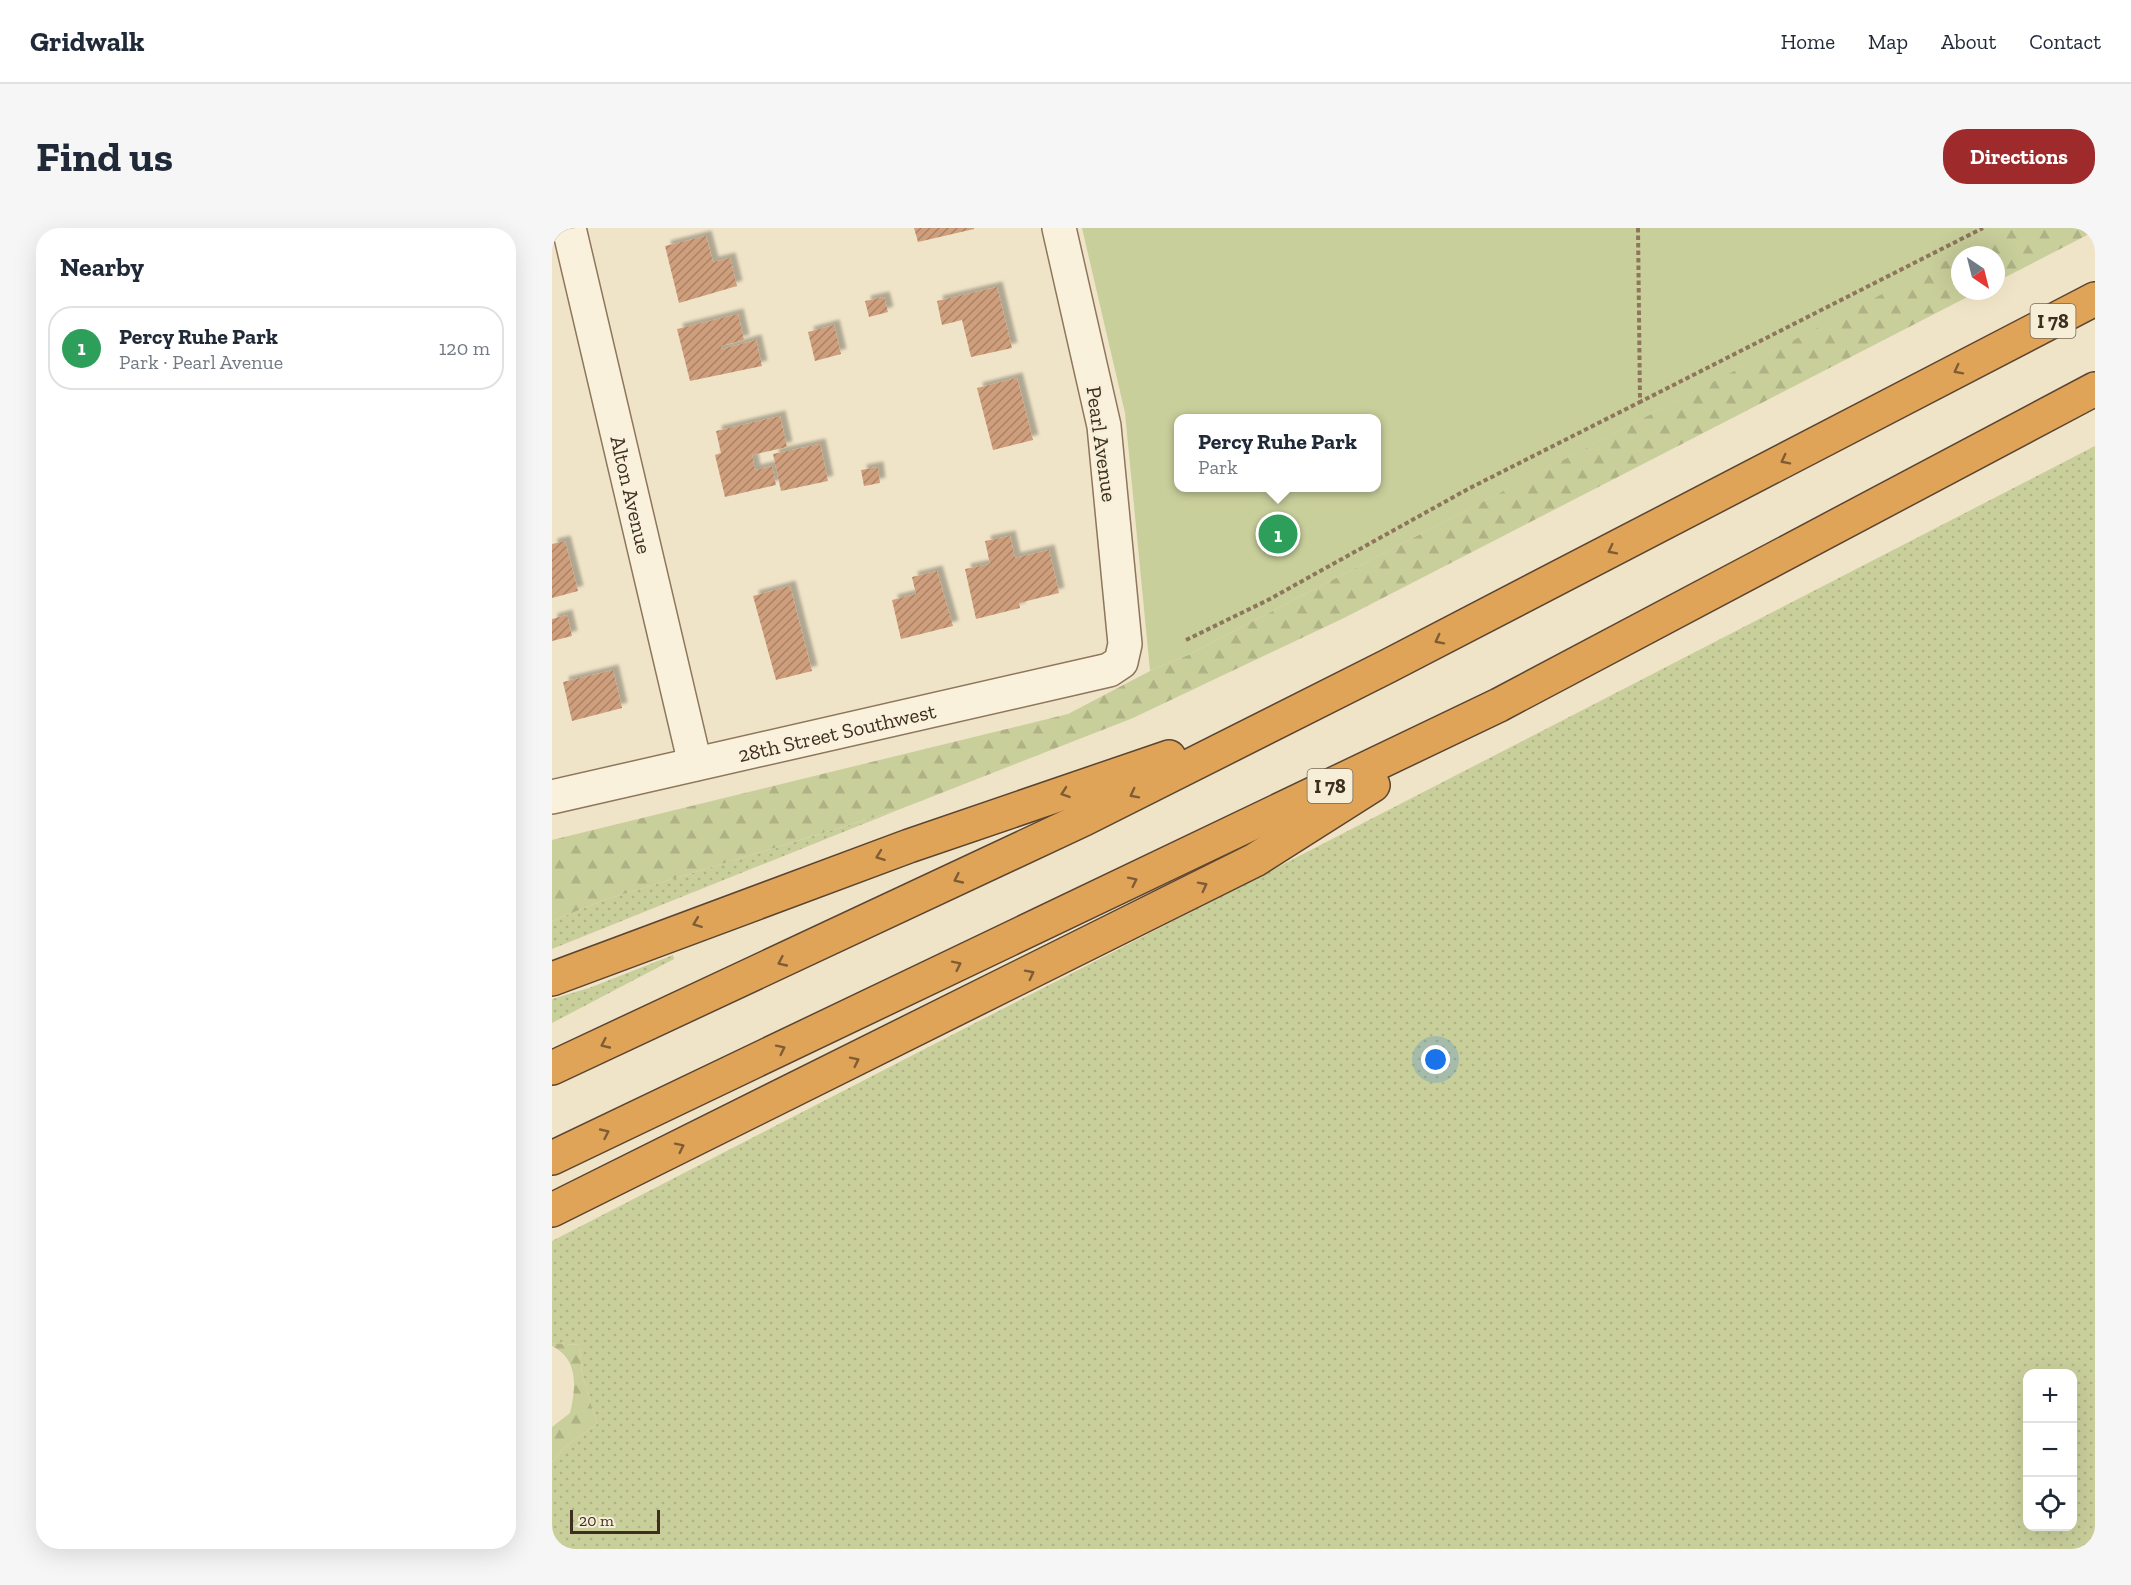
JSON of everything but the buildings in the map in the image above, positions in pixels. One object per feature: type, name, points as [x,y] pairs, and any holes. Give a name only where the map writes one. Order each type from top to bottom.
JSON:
[{"type":"highway","name":"I 78","points":[[552,1068],[1031,844],[1299,711],[2095,299]]},
{"type":"highway","name":"I 78","points":[[552,1158],[1499,705],[2095,389]]},
{"type":"highway","points":[[552,1210],[1255,860],[1499,705]]},
{"type":"highway","points":[[552,979],[909,846],[1299,711]]},
{"type":"street","name":"Alton Avenue","points":[[569,228],[694,764]]},
{"type":"street","name":"Pearl Avenue","points":[[1059,228],[1104,426],[1125,644],[1121,662]]},
{"type":"street","name":"28th Street Southwest","points":[[552,797],[1109,670],[1121,662]]},
{"type":"path","points":[[1638,228],[1640,402]]},
{"type":"path","points":[[1186,640],[1268,600],[1468,489],[1983,228]]},
{"type":"green space","points":[[1082,228],[2009,228],[1974,246],[1951,246],[1951,258],[1188,655],[1150,671],[1125,413]]},
{"type":"green space","points":[[2008,228],[2095,228],[2095,231],[2005,277],[2005,246],[1973,246]]},
{"type":"green space","points":[[1951,258],[1951,300],[1962,300],[1344,618],[1133,718],[898,810],[604,900],[552,921],[552,840],[1068,714],[1150,671],[1188,655]]},
{"type":"green space","points":[[2095,446],[2095,1549],[552,1549],[552,1462],[566,1446],[597,1424],[582,1374],[580,1345],[552,1343],[552,1241]]},
{"type":"green space","points":[[898,810],[552,949],[552,921],[604,900]]},
{"type":"green space","points":[[673,955],[674,959],[552,1023],[552,999],[589,988]]},
{"type":"green space","points":[[552,1343],[580,1345],[582,1374],[597,1424],[566,1446],[552,1462],[552,1427],[570,1413],[574,1385],[567,1359],[552,1346]]},
{"type":"place","name":"Percy Ruhe Park","points":[[1278,534]]}]
